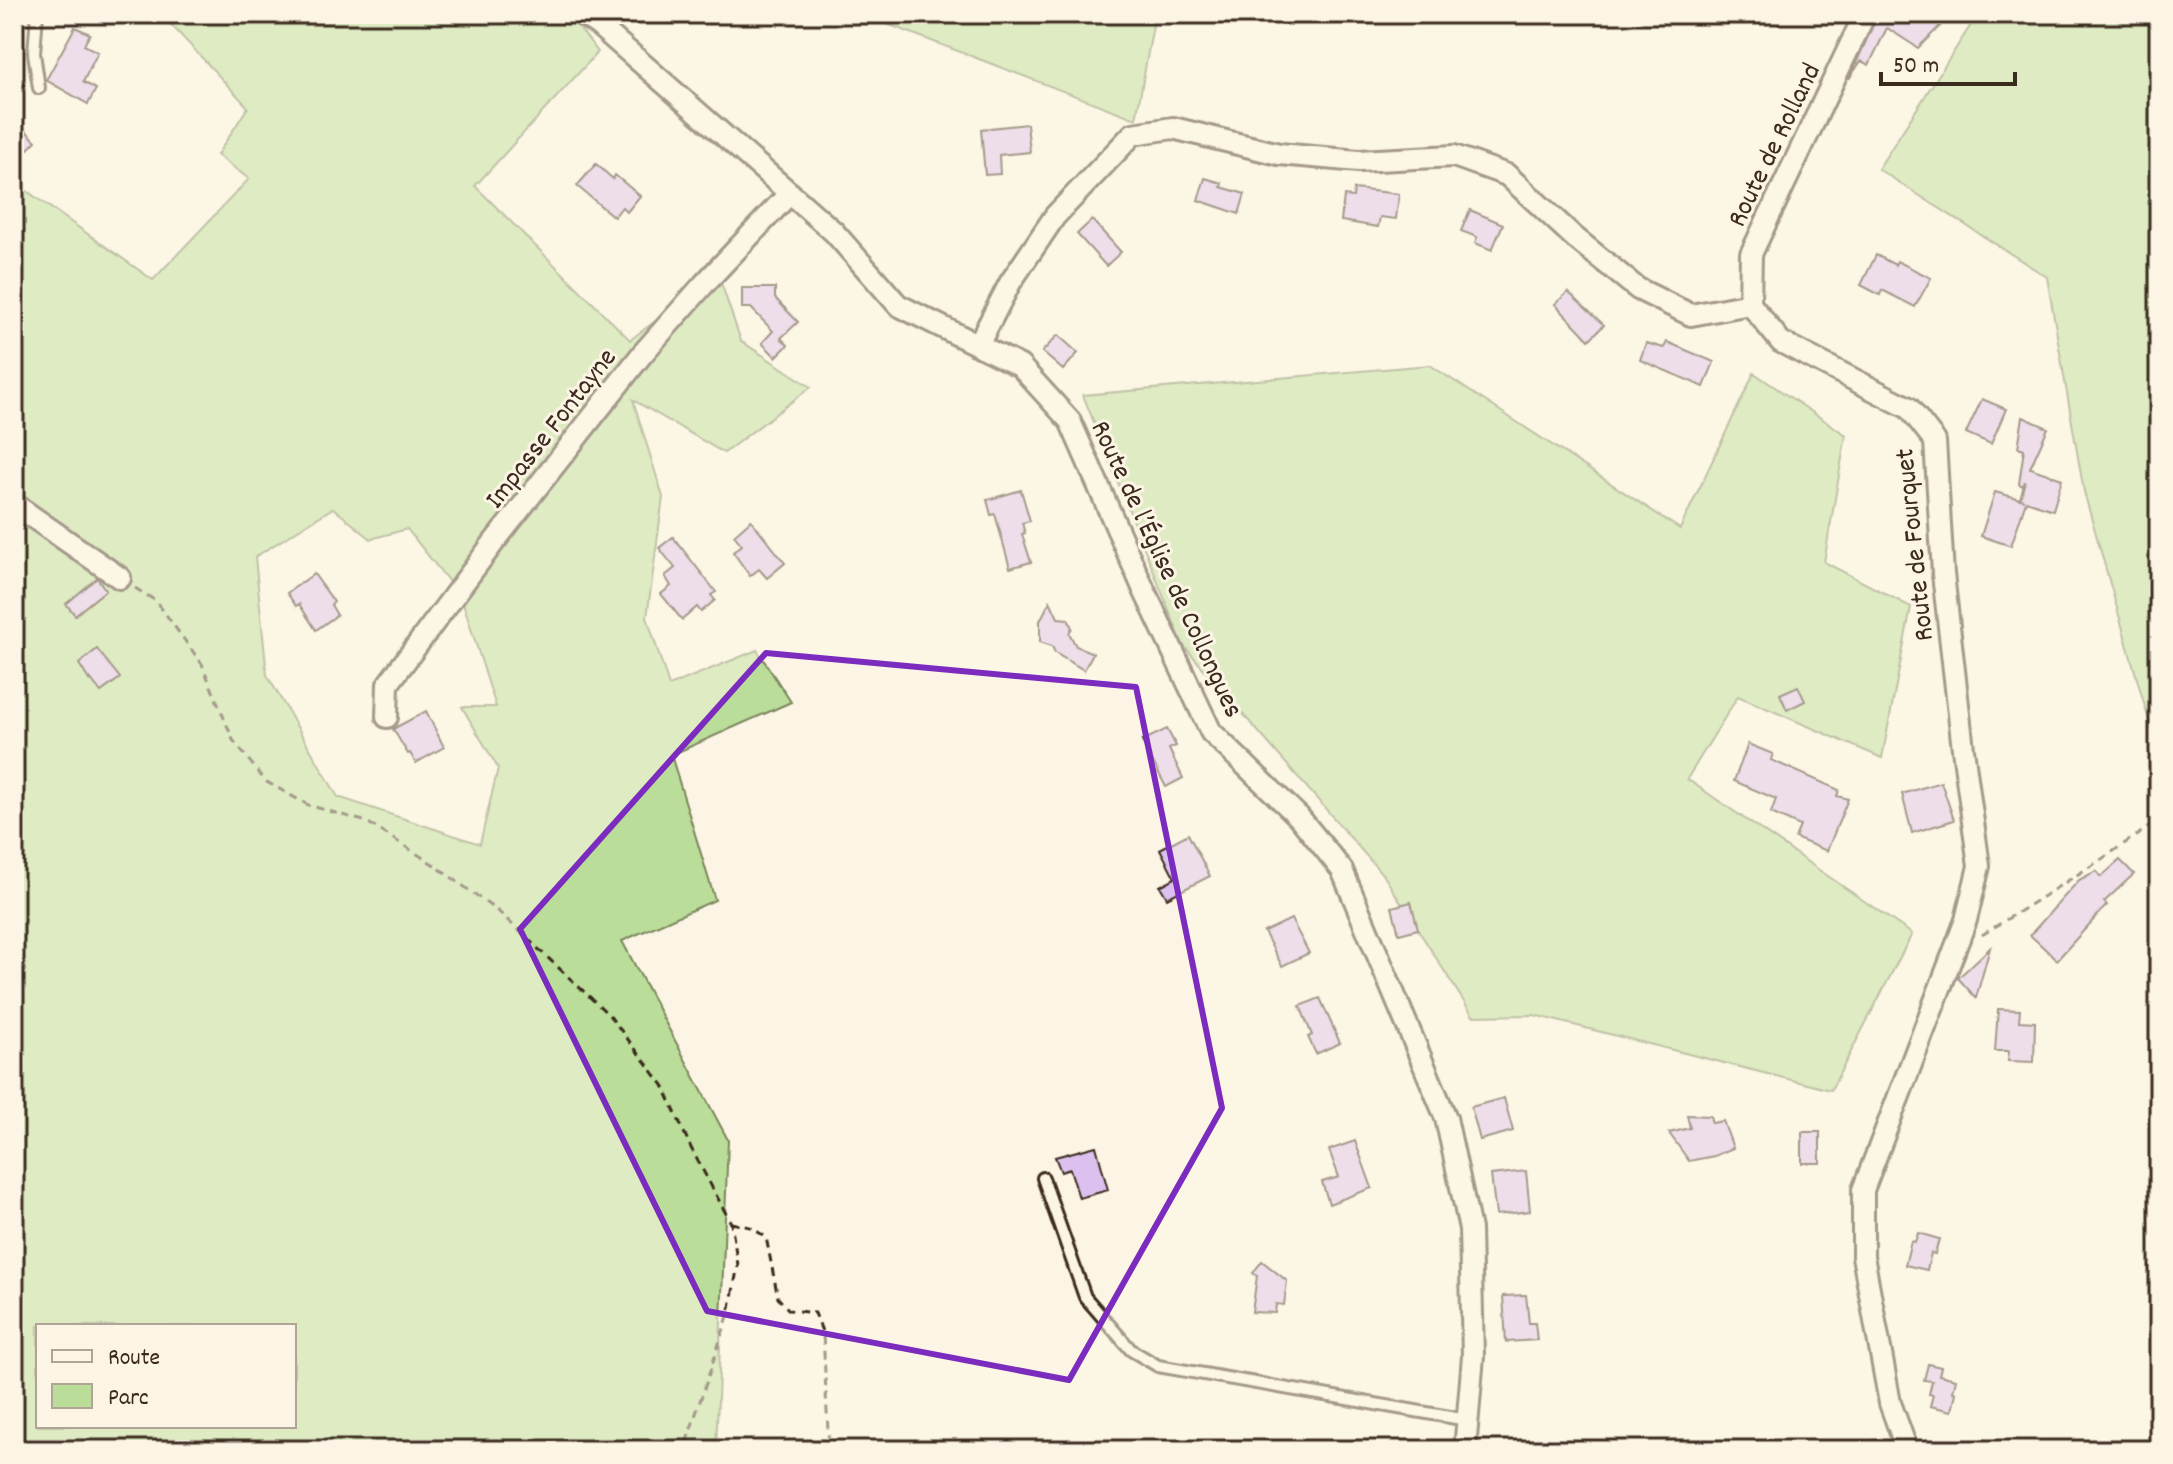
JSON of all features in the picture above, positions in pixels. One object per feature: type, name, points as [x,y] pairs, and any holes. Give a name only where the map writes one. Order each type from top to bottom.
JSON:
[{"type":"street","name":"Route de l’Église de Collongues","points":[[581,14],[597,24],[834,232],[898,305],[1020,366],[1070,421],[1211,732],[1299,817],[1342,870],[1446,1118],[1470,1229],[1473,1356],[1465,1450]]},
{"type":"street","name":"Route de Rolland","points":[[1750,304],[1751,254],[1865,14]]},
{"type":"street","points":[[978,345],[1010,283],[1055,216],[1133,134],[1173,128],[1279,154],[1359,161],[1454,156],[1507,175],[1574,237],[1638,289],[1691,315],[1750,304]]},
{"type":"street","name":"Impasse Fontayne","points":[[387,717],[388,684],[494,542],[643,353],[790,193]]},
{"type":"street","name":"Route de Fourquet","points":[[1750,304],[1781,342],[1909,408],[1935,441],[1943,574],[1979,866],[1966,920],[1863,1190],[1863,1256],[1890,1403],[1904,1442]]},
{"type":"street","points":[[14,504],[120,578]]},
{"type":"lane","points":[[37,14],[34,53],[39,88]]},
{"type":"lane","points":[[1043,1178],[1085,1297],[1131,1350],[1158,1366],[1467,1420]]},
{"type":"path","points":[[120,578],[156,601],[202,664],[233,740],[265,781],[308,805],[367,822],[436,866],[500,913],[609,1015],[663,1085],[691,1148],[731,1223],[738,1265],[729,1313],[684,1450]]},
{"type":"path","points":[[1982,935],[2159,820]]},
{"type":"path","points":[[731,1223],[750,1227],[766,1237],[778,1298],[789,1310],[815,1313],[820,1324],[829,1450]]},
{"type":"path","points":[[1828,1450],[1904,1442]]},
{"type":"highlighted area","points":[[766,653],[1136,687],[1222,1108],[1069,1380],[707,1311],[520,929]]},
{"type":"green space","points":[[161,14],[580,14],[577,25],[598,52],[475,186],[630,340],[718,274],[741,341],[811,387],[724,453],[633,400],[663,497],[647,617],[669,686],[757,650],[791,702],[671,755],[715,900],[622,941],[728,1140],[716,1450],[14,1450],[14,182],[153,280],[249,179],[217,155],[248,107]],"holes":[[[333,508],[371,539],[407,529],[461,597],[496,707],[462,707],[498,768],[480,844],[338,797],[267,675],[255,557]]]},
{"type":"green space","points":[[861,14],[1155,14],[1136,119]]},
{"type":"green space","points":[[1978,14],[2159,14],[2159,756],[2084,492],[2047,277],[1878,169]]},
{"type":"green space","points":[[1430,365],[1680,529],[1754,373],[1846,435],[1824,562],[1911,607],[1882,758],[1738,696],[1687,779],[1912,934],[1831,1090],[1534,1015],[1473,1016],[1384,876],[1183,645],[1083,395]]},
{"type":"building","points":[[1878,14],[1952,14],[1918,48],[1887,28],[1869,65],[1861,61],[1849,79]]},
{"type":"building","points":[[75,27],[90,34],[84,45],[98,52],[83,82],[96,89],[88,104],[46,80]]},
{"type":"building","points":[[14,119],[36,141],[22,155],[14,147]]},
{"type":"building","points":[[1027,124],[1030,152],[999,155],[1000,174],[985,175],[981,129]]},
{"type":"building","points":[[596,164],[640,196],[627,212],[622,207],[614,217],[577,186]]},
{"type":"building","points":[[1205,178],[1222,183],[1221,187],[1245,194],[1239,214],[1198,200]]},
{"type":"building","points":[[1354,189],[1399,194],[1396,219],[1380,217],[1378,227],[1341,221],[1344,196],[1353,197]]},
{"type":"building","points":[[1470,210],[1503,224],[1492,250],[1475,243],[1477,237],[1461,231]]},
{"type":"building","points":[[1092,220],[1121,252],[1106,266],[1077,234]]},
{"type":"building","points":[[1876,255],[1895,265],[1897,261],[1931,278],[1915,307],[1882,290],[1880,295],[1861,285]]},
{"type":"building","points":[[742,288],[775,288],[775,298],[798,322],[781,338],[788,345],[776,357],[762,343],[773,331],[751,308],[742,308]]},
{"type":"building","points":[[1568,292],[1604,325],[1589,340],[1555,304]]},
{"type":"building","points":[[1058,335],[1078,353],[1063,370],[1042,352]]},
{"type":"building","points":[[1667,342],[1714,362],[1704,387],[1640,360],[1646,343],[1664,348]]},
{"type":"building","points":[[1982,399],[2006,409],[1991,444],[1966,433]]},
{"type":"building","points":[[2023,417],[2048,428],[2030,468],[2062,479],[2053,510],[2026,501],[2011,546],[1981,536],[1995,492],[2020,499],[2025,481],[2023,486],[2019,484],[2024,449],[2018,447]]},
{"type":"building","points":[[1021,490],[1030,521],[1022,523],[1025,533],[1022,534],[1031,562],[1010,568],[995,514],[991,515],[987,500]]},
{"type":"building","points":[[751,520],[785,563],[767,578],[759,569],[750,576],[733,552],[742,545],[734,535]]},
{"type":"building","points":[[673,537],[716,592],[711,595],[715,600],[701,612],[697,607],[682,620],[661,594],[671,586],[665,576],[675,568],[659,548]]},
{"type":"building","points":[[314,574],[334,602],[331,605],[337,615],[316,630],[299,604],[296,606],[287,593]]},
{"type":"building","points":[[97,578],[106,590],[75,615],[66,604]]},
{"type":"building","points":[[1050,601],[1058,618],[1068,619],[1072,628],[1069,633],[1076,646],[1093,653],[1084,670],[1055,653],[1052,646],[1040,642],[1040,621]]},
{"type":"building","points":[[97,649],[120,678],[101,692],[79,664]]},
{"type":"building","points":[[1798,686],[1805,701],[1787,710],[1780,694]]},
{"type":"building","points":[[426,711],[444,747],[416,763],[393,729]]},
{"type":"building","points":[[1167,729],[1176,746],[1169,749],[1183,778],[1166,787],[1142,741]]},
{"type":"building","points":[[1748,744],[1773,754],[1771,760],[1839,790],[1837,796],[1848,799],[1827,851],[1795,838],[1800,826],[1771,813],[1776,799],[1734,781]]},
{"type":"building","points":[[1941,782],[1954,820],[1912,833],[1902,794]]},
{"type":"building","points":[[1188,834],[1210,876],[1167,898],[1160,886],[1175,878],[1160,849]]},
{"type":"building","points":[[2120,860],[2134,874],[2104,902],[2107,905],[2057,960],[2030,935],[2079,880],[2096,871],[2101,877]]},
{"type":"building","points":[[1411,902],[1418,929],[1399,934],[1392,907]]},
{"type":"building","points":[[1291,919],[1309,953],[1282,966],[1264,932]]},
{"type":"building","points":[[1990,948],[1976,998],[1958,978]]},
{"type":"building","points":[[1320,998],[1340,1043],[1316,1054],[1300,1006]]},
{"type":"building","points":[[1998,1009],[2020,1010],[2019,1021],[2035,1022],[2034,1062],[2008,1061],[2009,1051],[1995,1051]]},
{"type":"building","points":[[1504,1098],[1513,1131],[1480,1140],[1471,1107]]},
{"type":"building","points":[[1687,1115],[1710,1116],[1712,1123],[1723,1121],[1733,1148],[1689,1161],[1669,1133],[1690,1128]]},
{"type":"building","points":[[1802,1132],[1820,1132],[1820,1163],[1802,1163]]},
{"type":"building","points":[[1355,1141],[1372,1188],[1329,1204],[1322,1182],[1339,1177],[1329,1150]]},
{"type":"building","points":[[1096,1146],[1108,1190],[1079,1198],[1070,1169],[1061,1172],[1055,1157]]},
{"type":"building","points":[[1526,1171],[1530,1211],[1496,1215],[1491,1175]]},
{"type":"building","points":[[1918,1233],[1939,1239],[1935,1254],[1931,1253],[1927,1270],[1905,1265],[1911,1241],[1915,1242]]},
{"type":"building","points":[[1262,1261],[1287,1281],[1284,1305],[1276,1304],[1275,1313],[1252,1312],[1257,1276],[1253,1273]]},
{"type":"building","points":[[1526,1295],[1529,1323],[1535,1323],[1537,1340],[1506,1342],[1503,1296]]},
{"type":"building","points":[[1928,1364],[1941,1367],[1939,1375],[1956,1379],[1952,1411],[1930,1406],[1932,1381],[1924,1380]]}]
